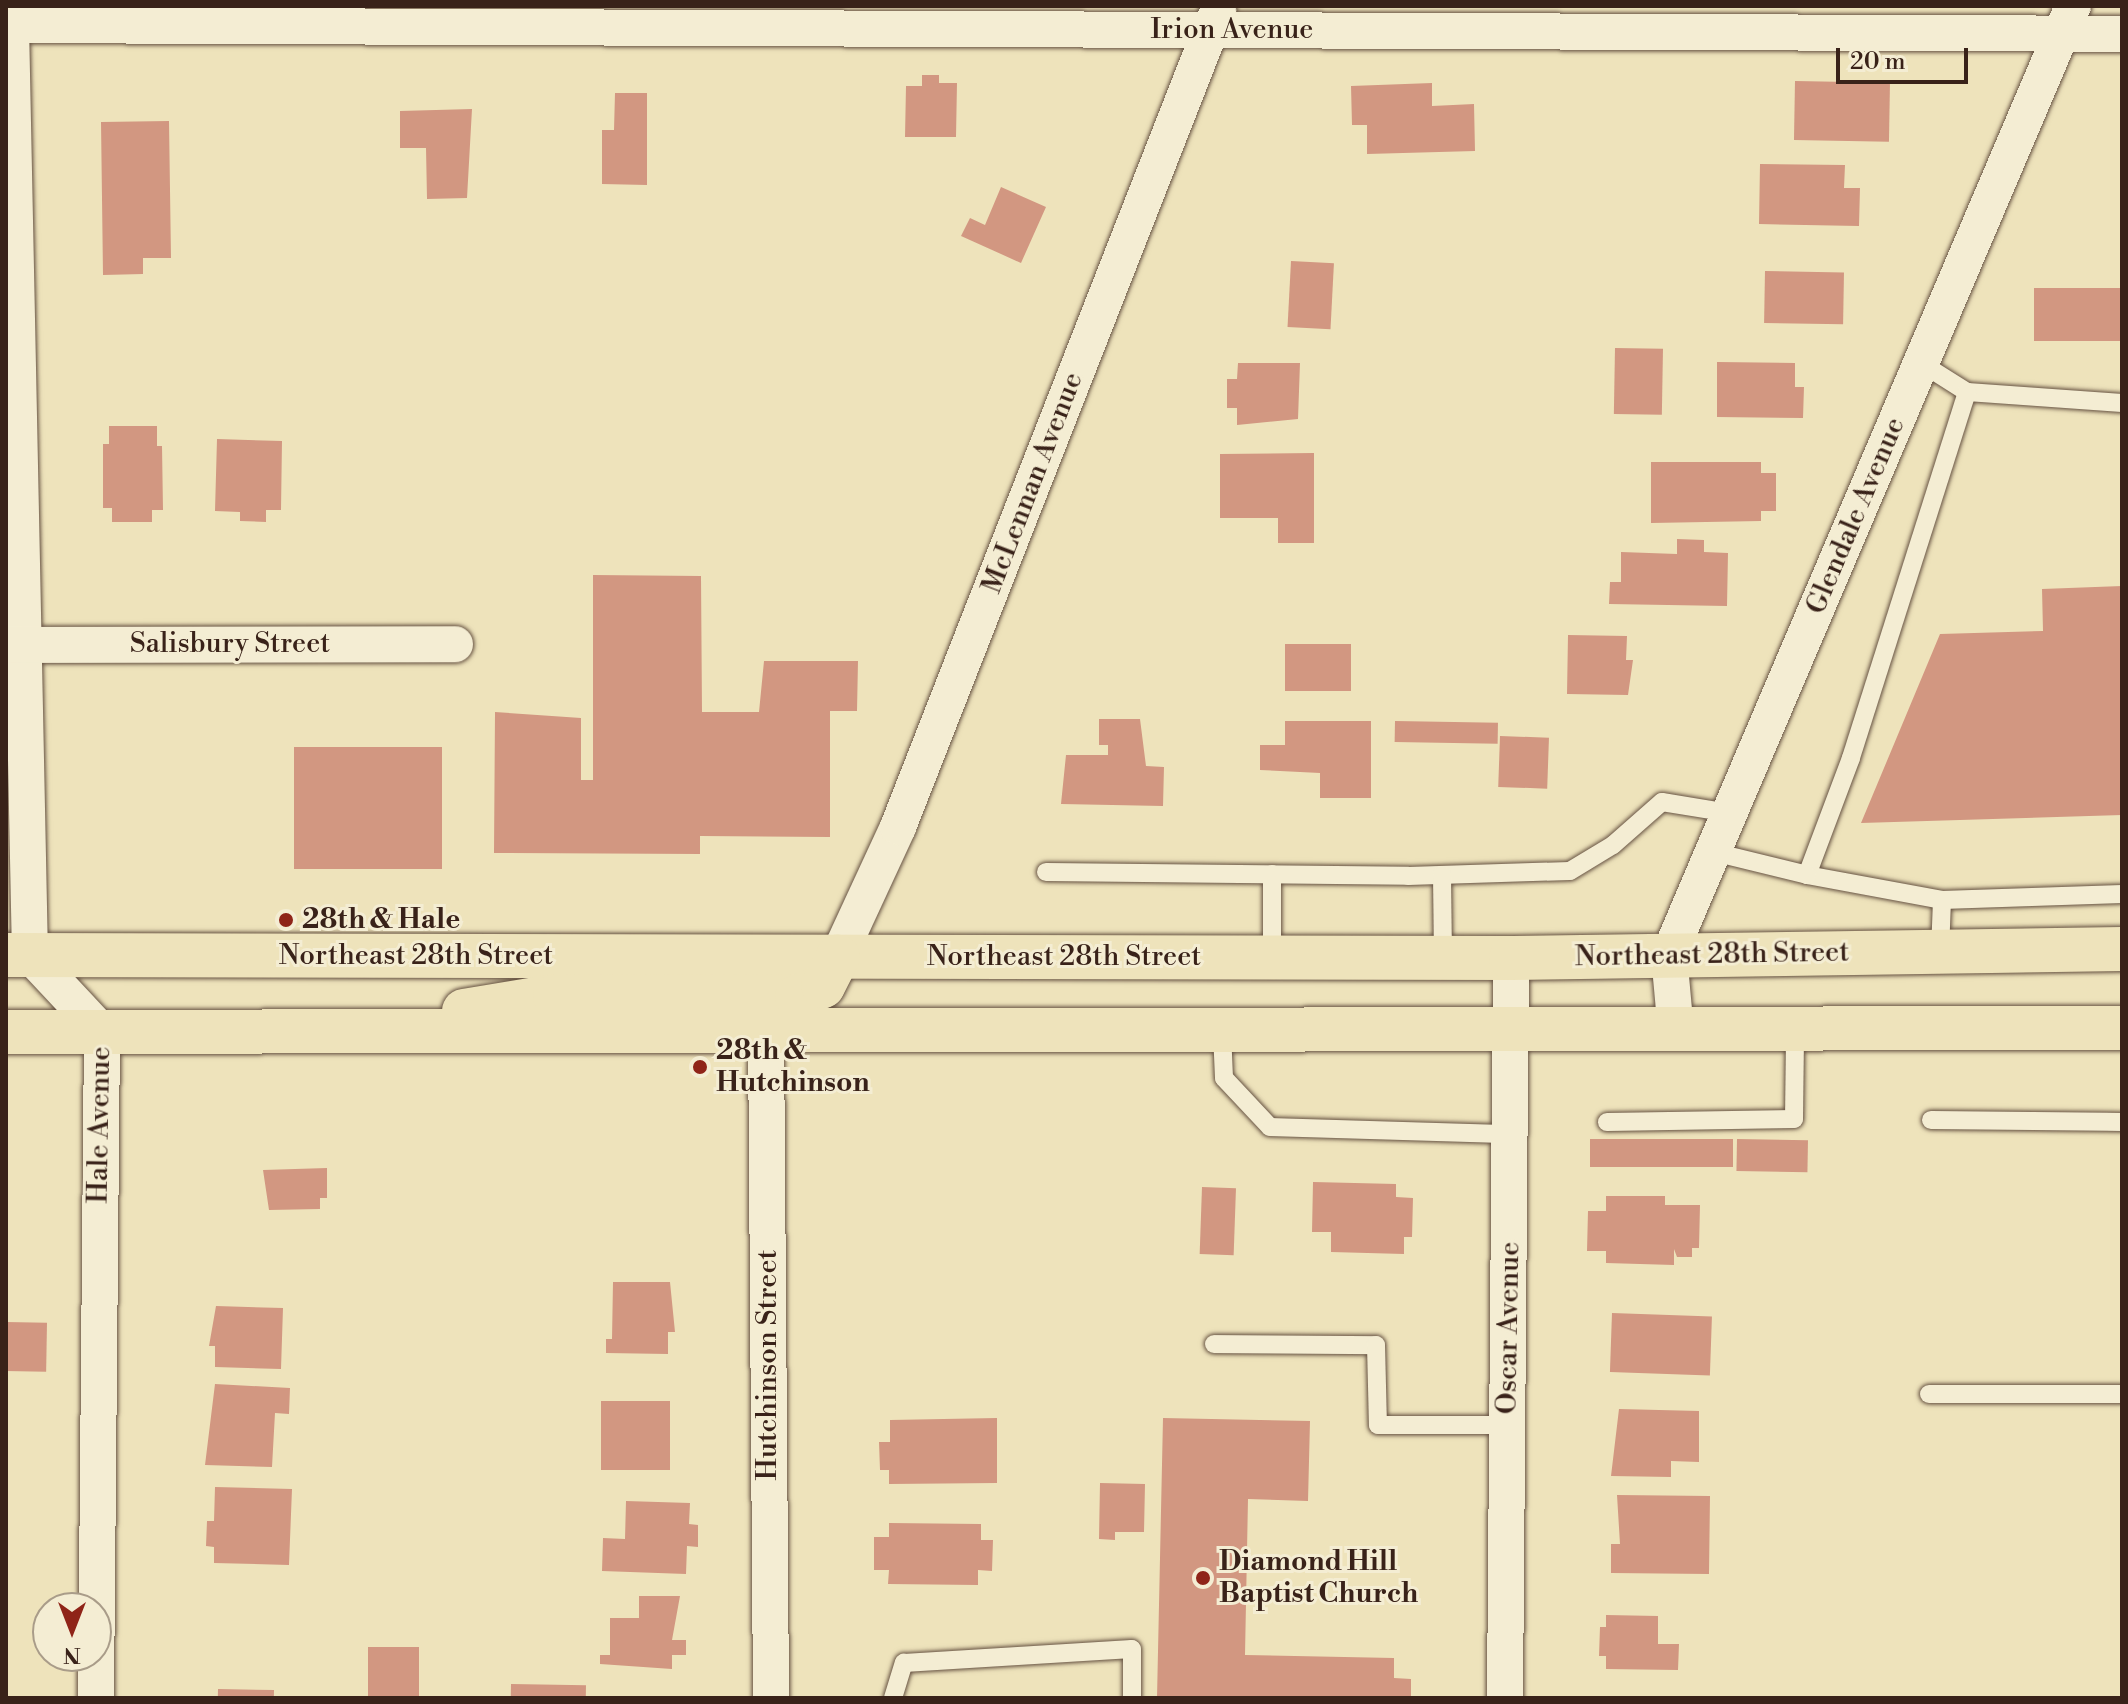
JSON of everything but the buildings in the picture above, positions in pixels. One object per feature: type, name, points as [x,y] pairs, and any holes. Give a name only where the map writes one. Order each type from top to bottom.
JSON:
[{"type":"main road","name":"Northeast 28th Street","points":[[18,955],[1511,958],[2122,949]]},
{"type":"main road","points":[[343,1032],[555,996],[797,997],[823,986],[838,957]]},
{"type":"main road","points":[[6,1032],[1676,1032],[2122,1028]]},
{"type":"street","name":"McLennan Avenue","points":[[838,957],[898,827],[1216,18]]},
{"type":"street","name":"Irion Avenue","points":[[11,19],[2067,20],[2122,34]]},
{"type":"street","points":[[11,19],[18,955]]},
{"type":"street","name":"Glendale Avenue","points":[[1676,1032],[1669,955],[2067,20]]},
{"type":"street","name":"Salisbury Street","points":[[14,645],[455,644]]},
{"type":"street","name":"Hale Avenue","points":[[18,955],[102,1032],[96,1698]]},
{"type":"street","name":"Oscar Avenue","points":[[1505,1698],[1511,958]]},
{"type":"street","name":"Hutchinson Street","points":[[766,1032],[771,1698]]},
{"type":"lane","points":[[1921,363],[1967,392],[2122,403]]},
{"type":"lane","points":[[1807,875],[1851,758],[1967,392]]},
{"type":"lane","points":[[1046,872],[1442,875],[1570,871],[1613,845],[1662,802],[1730,813]]},
{"type":"lane","points":[[1713,852],[1807,875],[1942,900],[2122,894]]},
{"type":"lane","points":[[1272,874],[1272,958]]},
{"type":"lane","points":[[1442,875],[1443,958]]},
{"type":"lane","points":[[1940,952],[1942,900]]},
{"type":"lane","points":[[1607,1122],[1794,1119],[1795,1031]]},
{"type":"lane","points":[[1222,1032],[1224,1078],[1270,1127],[1511,1134]]},
{"type":"lane","points":[[1931,1120],[2122,1122]]},
{"type":"lane","points":[[1214,1344],[1376,1345],[1378,1425],[1508,1425]]},
{"type":"lane","points":[[1929,1394],[2122,1394]]},
{"type":"lane","points":[[893,1698],[904,1663],[1132,1649],[1132,1698]]},
{"type":"place","name":"28th & Hale","points":[[286,920]]},
{"type":"place","name":"28th & Hutchinson","points":[[700,1067]]},
{"type":"place","name":"Diamond Hill Baptist Church","points":[[1203,1578]]}]
